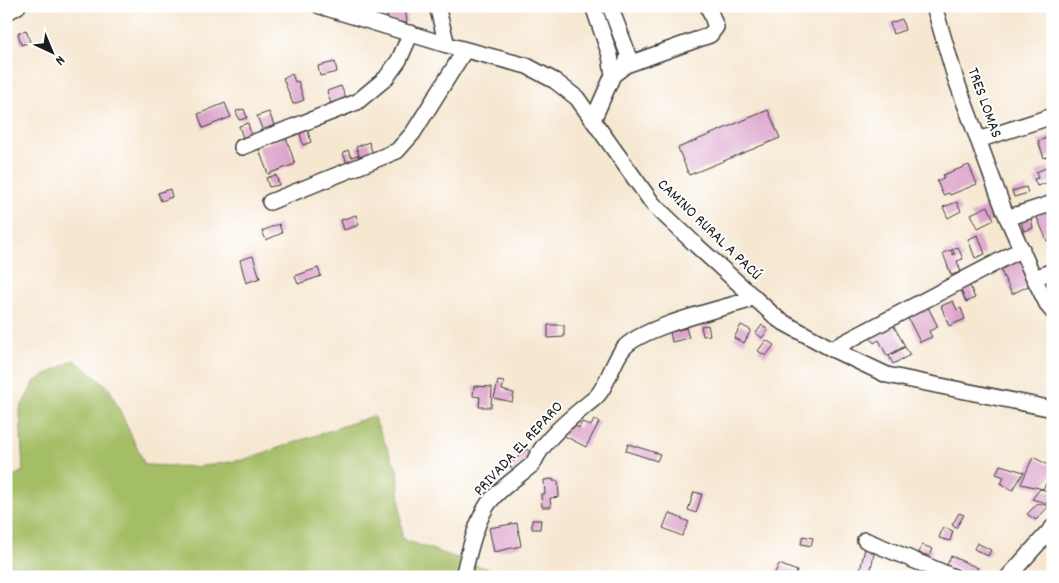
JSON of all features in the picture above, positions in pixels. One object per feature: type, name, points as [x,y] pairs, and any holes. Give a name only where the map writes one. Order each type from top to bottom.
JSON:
[{"type":"street","points":[[6,13],[18,6]]},
{"type":"street","name":"CAMINO RURAL A PACÚ","points":[[321,6],[465,50],[527,66],[554,81],[577,98],[653,204],[779,320],[832,349],[887,375],[1053,409]]},
{"type":"street","points":[[436,6],[448,45]]},
{"type":"street","points":[[593,6],[610,55],[613,75]]},
{"type":"street","points":[[610,6],[628,54],[626,64]]},
{"type":"street","points":[[593,120],[613,75],[626,64],[710,34],[716,27],[708,6]]},
{"type":"street","name":"TRES LOMAS","points":[[934,6],[955,77],[1006,214],[1034,278],[1053,312]]},
{"type":"street","points":[[242,148],[357,102],[386,78],[399,60],[411,33]]},
{"type":"street","points":[[270,202],[397,151],[413,133],[465,50]]},
{"type":"street","points":[[978,140],[1053,116]]},
{"type":"street","points":[[1006,214],[1053,203]]},
{"type":"street","points":[[832,349],[1022,249]]},
{"type":"street","points":[[1034,278],[1053,271]]},
{"type":"street","name":"PRIVADA EL REPARO","points":[[464,577],[468,552],[483,514],[491,500],[533,464],[536,457],[563,425],[597,397],[623,349],[632,340],[650,331],[746,301],[752,296]]},
{"type":"street","points":[[1008,577],[1053,527]]},
{"type":"street","points":[[865,540],[954,577]]},
{"type":"green space","points":[[74,360],[109,388],[145,465],[197,467],[243,460],[373,416],[398,472],[402,539],[511,577],[6,577],[6,480],[23,471],[20,409],[35,381]]},
{"type":"building","points":[[385,6],[405,6],[407,23],[388,20]]},
{"type":"building","points":[[902,19],[905,30],[893,34],[890,23]]},
{"type":"building","points":[[26,30],[30,42],[21,45],[18,33]]},
{"type":"building","points":[[335,62],[337,72],[320,76],[318,66]]},
{"type":"building","points":[[292,74],[295,82],[298,81],[304,100],[293,104],[283,78]]},
{"type":"building","points":[[341,86],[347,101],[332,107],[327,91]]},
{"type":"building","points":[[225,103],[231,117],[203,128],[198,114]]},
{"type":"building","points":[[244,109],[247,118],[239,120],[236,111]]},
{"type":"building","points":[[768,110],[780,138],[689,175],[678,148]]},
{"type":"building","points":[[269,112],[276,130],[264,134],[257,116]]},
{"type":"building","points":[[248,123],[252,139],[244,141],[239,126]]},
{"type":"building","points":[[307,128],[311,142],[303,145],[299,130]]},
{"type":"building","points":[[1052,136],[1053,155],[1044,158],[1038,141]]},
{"type":"building","points":[[286,137],[295,164],[268,174],[258,147]]},
{"type":"building","points":[[369,142],[374,158],[349,168],[343,153],[348,150],[351,157],[358,155],[361,160],[356,147]]},
{"type":"building","points":[[969,165],[977,184],[950,195],[949,193],[943,195],[937,181],[944,178],[943,175]]},
{"type":"building","points":[[1048,167],[1053,181],[1037,186],[1034,179],[1038,178],[1036,172]]},
{"type":"building","points":[[276,175],[279,185],[269,187],[266,178]]},
{"type":"building","points":[[1026,187],[1028,193],[1014,197],[1012,191]]},
{"type":"building","points":[[170,189],[172,197],[161,201],[158,193]]},
{"type":"building","points":[[957,202],[961,211],[948,218],[943,207]]},
{"type":"building","points":[[988,206],[994,220],[978,228],[971,214]]},
{"type":"building","points":[[1048,210],[1053,221],[1053,239],[1047,241],[1036,215]]},
{"type":"building","points":[[356,215],[359,225],[344,230],[341,220]]},
{"type":"building","points":[[1031,215],[1033,228],[1024,231],[1020,218]]},
{"type":"building","points":[[279,224],[282,233],[266,240],[262,231]]},
{"type":"building","points":[[978,235],[985,254],[975,258],[968,239]]},
{"type":"building","points":[[958,247],[963,259],[957,261],[961,272],[951,275],[943,253],[951,250],[953,255],[955,254],[952,249]]},
{"type":"building","points":[[253,256],[260,278],[246,283],[240,260]]},
{"type":"building","points":[[1021,256],[1032,284],[1012,294],[999,267]]},
{"type":"building","points":[[318,268],[321,276],[298,284],[295,276]]},
{"type":"building","points":[[969,284],[975,298],[966,302],[960,288]]},
{"type":"building","points":[[953,301],[957,310],[961,308],[965,319],[949,326],[941,306]]},
{"type":"building","points":[[927,305],[938,327],[929,331],[932,337],[920,342],[907,316]]},
{"type":"building","points":[[892,323],[905,346],[887,356],[879,340],[874,343],[869,336]]},
{"type":"building","points":[[548,325],[564,325],[564,337],[548,338]]},
{"type":"building","points":[[708,325],[710,335],[703,336],[701,326]]},
{"type":"building","points":[[741,325],[751,330],[744,343],[734,338]]},
{"type":"building","points":[[762,325],[768,330],[762,338],[756,333]]},
{"type":"building","points":[[686,328],[689,338],[672,342],[670,332]]},
{"type":"building","points":[[766,340],[774,345],[766,356],[758,351]]},
{"type":"building","points":[[905,347],[910,355],[893,364],[889,356]]},
{"type":"building","points":[[498,381],[504,382],[502,390],[514,393],[512,402],[494,398]]},
{"type":"building","points":[[474,386],[492,387],[491,407],[479,407],[480,397],[473,396]]},
{"type":"building","points":[[594,420],[599,422],[586,447],[563,435],[570,423],[579,428],[582,422],[591,426]]},
{"type":"building","points":[[628,444],[660,454],[657,461],[626,451]]},
{"type":"building","points":[[527,449],[533,455],[514,471],[509,465]]},
{"type":"building","points":[[1033,457],[1048,465],[1049,462],[1053,464],[1053,475],[1050,476],[1043,489],[1021,484]]},
{"type":"building","points":[[1000,465],[1024,472],[1013,490],[1001,484],[1004,477],[996,474]]},
{"type":"building","points":[[553,479],[553,481],[558,481],[559,497],[550,498],[551,507],[542,507],[541,494],[545,494],[544,480]]},
{"type":"building","points":[[1040,489],[1053,492],[1053,505],[1032,499]]},
{"type":"building","points":[[694,492],[702,494],[696,513],[688,510]]},
{"type":"building","points":[[1038,503],[1049,506],[1036,520],[1027,514]]},
{"type":"building","points":[[669,513],[689,522],[682,536],[663,528]]},
{"type":"building","points":[[959,513],[964,515],[956,528],[952,525]]},
{"type":"building","points":[[532,520],[541,520],[540,529],[532,529]]},
{"type":"building","points":[[517,523],[521,546],[494,552],[489,528]]},
{"type":"building","points":[[943,527],[953,531],[950,541],[939,538]]},
{"type":"building","points":[[803,536],[813,538],[811,546],[801,544]]},
{"type":"building","points":[[977,543],[991,550],[988,556],[974,549]]},
{"type":"building","points":[[922,545],[933,549],[930,556],[919,553]]},
{"type":"building","points":[[865,548],[875,550],[869,577],[859,575]]},
{"type":"building","points":[[951,556],[978,568],[973,577],[947,565]]},
{"type":"building","points":[[779,564],[797,571],[795,577],[773,577]]}]
